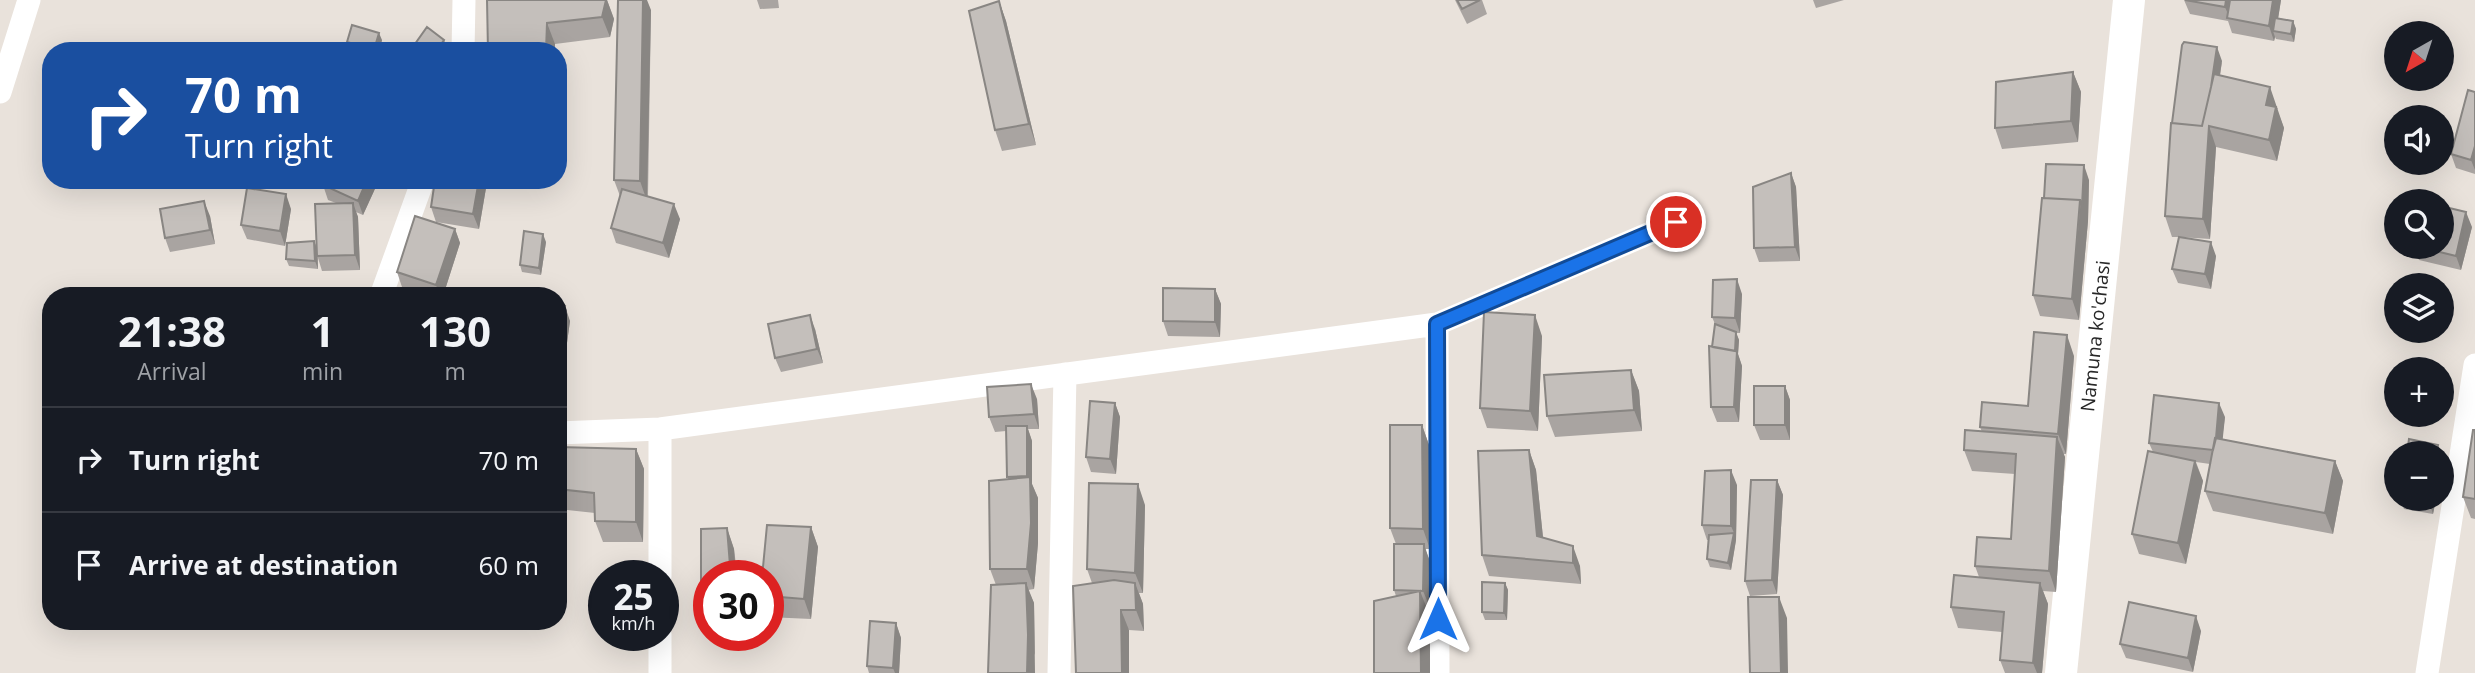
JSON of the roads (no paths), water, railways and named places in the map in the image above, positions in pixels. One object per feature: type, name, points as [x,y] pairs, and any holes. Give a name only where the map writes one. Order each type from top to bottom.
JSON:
[{"type":"main road","name":"Namuna ko'chasi","points":[[2061,673],[2129,0]]},
{"type":"street","points":[[0,92],[29,0]]},
{"type":"street","points":[[463,42],[464,0]]},
{"type":"street","points":[[384,287],[420,189]]},
{"type":"street","points":[[567,433],[660,429],[1437,324],[1676,222]]},
{"type":"street","points":[[1437,324],[1438,673]]},
{"type":"street","points":[[2427,673],[2475,365]]},
{"type":"street","points":[[1059,673],[1065,374]]},
{"type":"street","points":[[660,429],[660,560]]},
{"type":"street","points":[[660,651],[660,673]]}]
